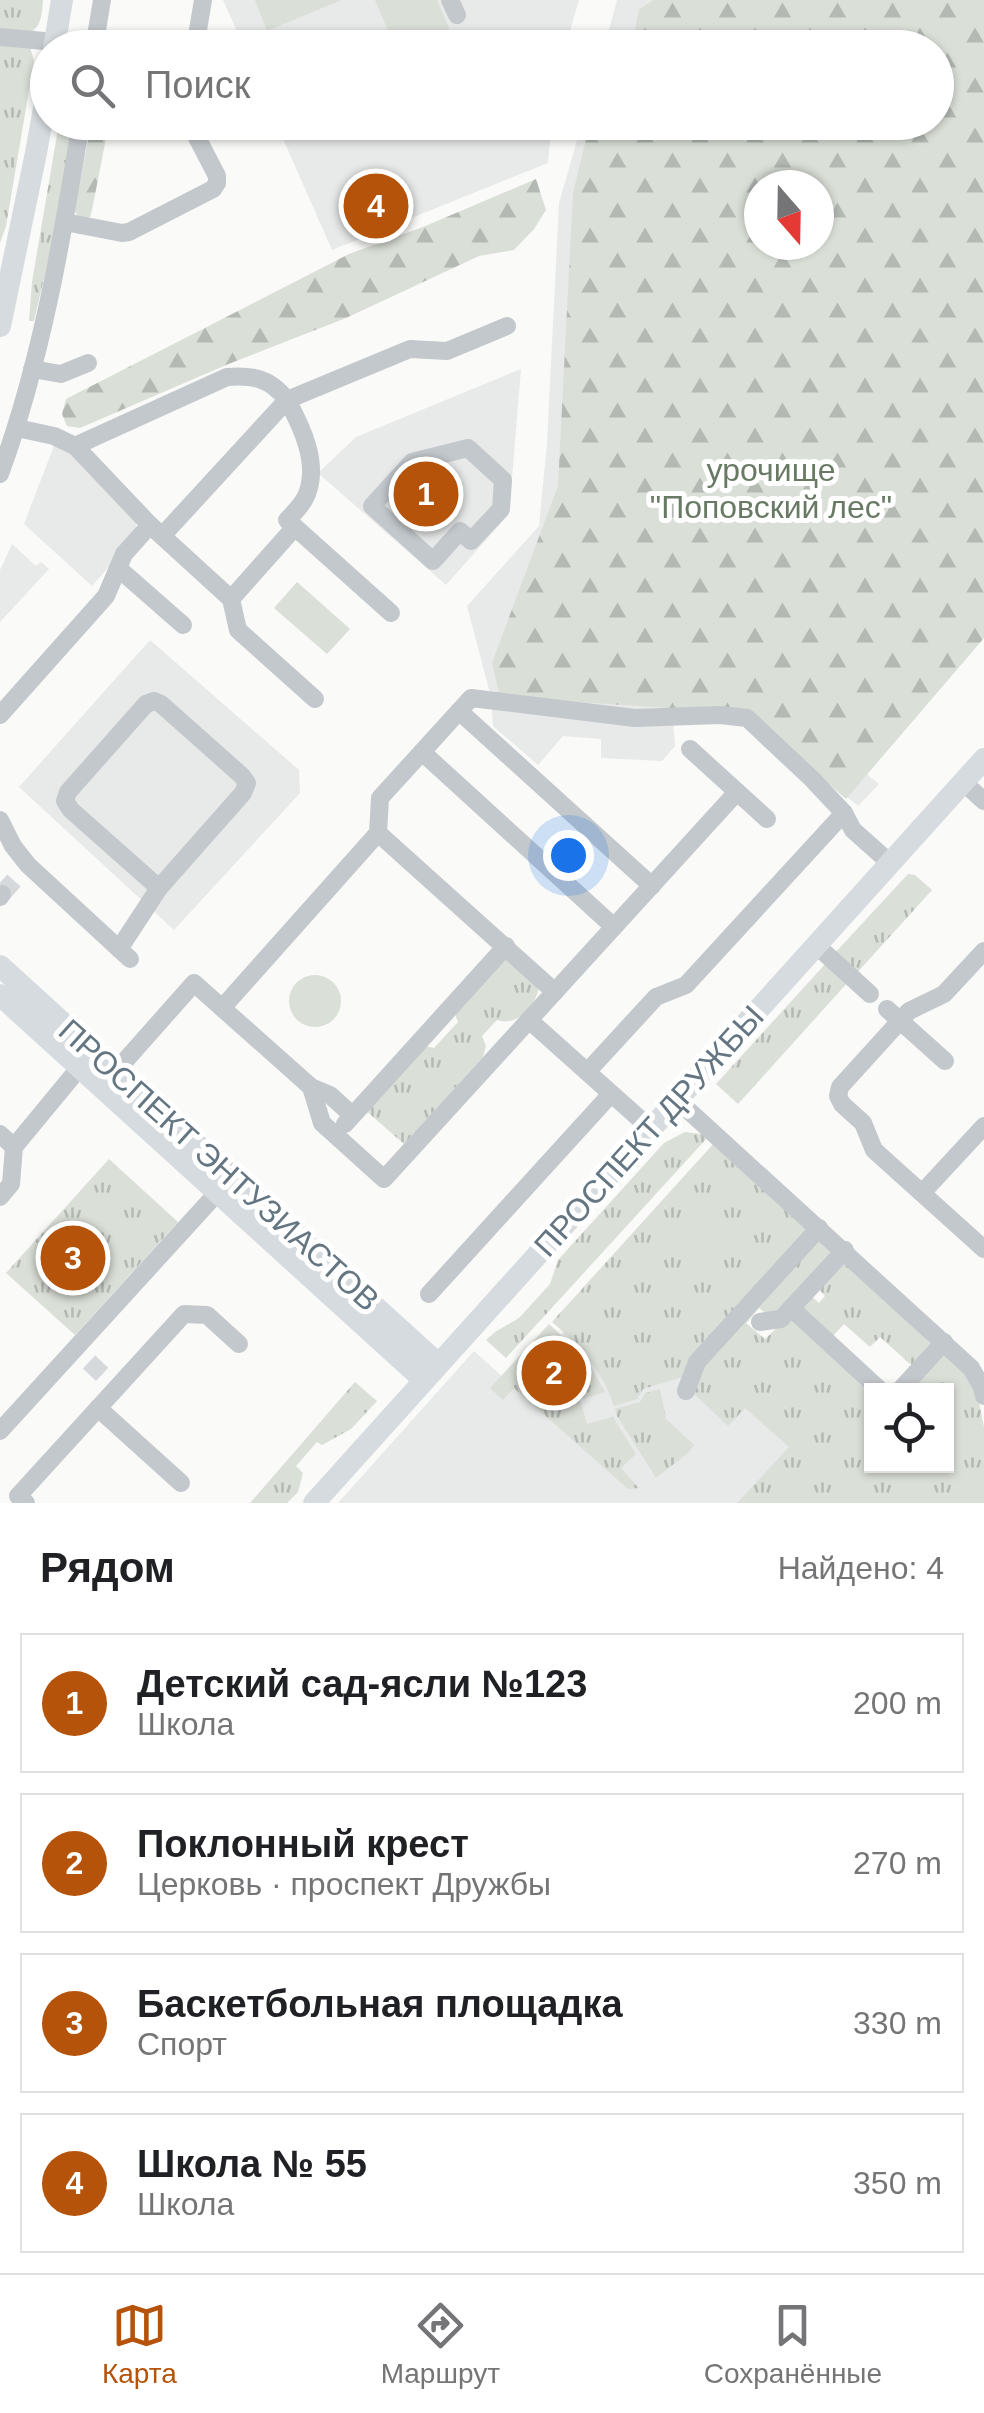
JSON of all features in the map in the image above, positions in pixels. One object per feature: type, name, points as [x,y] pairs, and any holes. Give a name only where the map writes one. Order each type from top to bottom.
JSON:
[{"type":"main road","points":[[57,30],[62,0]]},
{"type":"main road","points":[[0,326],[6,269],[36,140]]},
{"type":"main road","name":"ПРОСПЕКТ ДРУЖБЫ","points":[[314,1503],[984,759]]},
{"type":"main road","name":"ПРОСПЕКТ ЭНТУЗИАСТОВ","points":[[0,966],[116,1071],[431,1372]]},
{"type":"main road","name":"ПРОСПЕКТ ЭНТУЗИАСТОВ","points":[[0,995],[218,1192],[431,1372]]},
{"type":"street","points":[[97,30],[102,0]]},
{"type":"street","points":[[197,30],[203,0]]},
{"type":"street","points":[[0,37],[30,41]]},
{"type":"street","points":[[0,474],[32,369],[65,222],[78,140]]},
{"type":"street","points":[[65,222],[129,232],[214,189],[216,176],[197,140]]},
{"type":"street","points":[[0,715],[106,596],[124,554],[156,531],[288,400],[410,349],[448,351],[507,326]]},
{"type":"street","points":[[32,369],[61,374],[88,363]]},
{"type":"street","points":[[75,446],[226,377],[248,375],[265,379],[288,400],[304,436],[312,473],[302,504],[287,520],[391,613]]},
{"type":"street","points":[[17,428],[54,436],[75,446],[156,531],[231,599],[238,630],[315,699]]},
{"type":"street","points":[[468,448],[503,480],[501,509],[471,541],[460,531],[434,561],[372,506],[412,462],[468,448]]},
{"type":"street","points":[[231,599],[295,528]]},
{"type":"street","points":[[118,568],[183,625]]},
{"type":"street","points":[[222,1008],[378,833],[380,798],[471,698],[635,718],[746,718],[812,779],[844,814],[853,830],[890,863]]},
{"type":"street","points":[[0,820],[23,871],[124,954],[158,888],[247,784],[154,700],[146,704],[68,792],[65,801],[158,888]]},
{"type":"street","points":[[459,711],[652,886]]},
{"type":"street","points":[[690,749],[767,819]]},
{"type":"street","points":[[422,752],[614,926]]},
{"type":"street","points":[[963,782],[984,800]]},
{"type":"street","points":[[311,1088],[322,1123],[384,1180],[737,792]]},
{"type":"street","points":[[587,1072],[656,998],[686,984],[844,814]]},
{"type":"street","points":[[378,833],[555,992]]},
{"type":"street","points":[[335,1134],[506,946]]},
{"type":"street","points":[[816,946],[870,994]]},
{"type":"street","points":[[984,951],[944,994],[909,1011],[893,1014],[840,1086],[838,1096],[864,1123],[874,1150],[984,1249]]},
{"type":"street","points":[[116,1071],[194,983],[311,1088],[330,1094],[352,1115]]},
{"type":"street","points":[[893,1014],[944,1060]]},
{"type":"street","points":[[529,1020],[650,1129]]},
{"type":"street","points":[[0,1197],[11,1184],[7,1140],[80,1067]]},
{"type":"street","points":[[430,1294],[611,1094]]},
{"type":"street","points":[[677,1100],[972,1368],[983,1389]]},
{"type":"street","points":[[922,1193],[984,1126]]},
{"type":"street","points":[[0,1431],[82,1356],[218,1192]]},
{"type":"street","points":[[686,1391],[696,1362],[820,1228]]},
{"type":"street","points":[[760,1322],[781,1319],[845,1250]]},
{"type":"street","points":[[790,1308],[872,1383]]},
{"type":"street","points":[[26,1503],[18,1496],[98,1408],[111,1382],[184,1314],[207,1314],[239,1344]]},
{"type":"street","points":[[906,1383],[944,1342]]},
{"type":"street","points":[[98,1408],[181,1483]]},
{"type":"shaded area","points":[[223,0],[579,0],[570,30],[236,30]]},
{"type":"shaded area","points":[[617,0],[653,0],[639,9],[635,30],[609,30]]},
{"type":"shaded area","points":[[283,140],[550,140],[548,163],[332,250]]},
{"type":"shaded area","points":[[577,140],[613,140],[610,174],[761,688],[879,784],[858,806],[752,719],[673,719],[675,746],[662,761],[601,758],[601,739],[563,736],[538,765],[493,726],[491,697],[467,606],[539,526],[559,203]]},
{"type":"shaded area","points":[[521,369],[509,514],[446,585],[318,473],[356,437]]},
{"type":"shaded area","points":[[57,438],[136,522],[136,536],[92,586],[24,524]]},
{"type":"shaded area","points":[[12,544],[36,566],[41,562],[49,569],[0,622],[0,570]]},
{"type":"shaded area","points":[[150,640],[299,770],[300,793],[174,930],[19,787]]},
{"type":"shaded area","points":[[704,1177],[797,1265],[728,1344],[793,1448],[741,1503],[338,1503],[474,1351],[514,1387]]},
{"type":"green space","points":[[0,0],[43,0],[41,18],[33,30],[0,33]]},
{"type":"green space","points":[[255,0],[341,0],[269,30]]},
{"type":"green space","points":[[375,0],[437,0],[450,30],[388,30]]},
{"type":"green space","name":"урочище \"Поповский лес\"","points":[[653,0],[984,0],[984,638],[846,799],[748,713],[500,697],[492,663],[558,486],[573,193],[586,140],[954,140],[954,30],[635,30],[639,9]]},
{"type":"green space","points":[[0,41],[30,47],[30,85],[0,243]]},
{"type":"green space","points":[[56,140],[70,140],[55,231],[34,321],[29,321]]},
{"type":"green space","points":[[88,140],[106,140],[90,217],[83,218],[75,211]]},
{"type":"green space","points":[[536,179],[546,210],[514,250],[479,256],[346,318],[80,428],[67,426],[62,414],[66,399],[349,254]]},
{"type":"green space","points":[[297,582],[350,629],[327,654],[274,608]]},
{"type":"green space","points":[[908,874],[915,875],[932,890],[855,975],[833,955]]},
{"type":"green space","points":[[505,959],[539,988],[534,1002],[518,1018],[497,1020],[482,1036],[486,1046],[483,1057],[404,1144],[364,1109],[425,1046],[434,1048],[458,1022],[455,1014]]},
{"type":"green space","points":[[827,962],[849,981],[738,1104],[716,1084]]},
{"type":"green space","points":[[315,975],[333,983],[341,1001],[333,1019],[315,1027],[297,1019],[289,1001],[297,983]]},
{"type":"green space","points":[[685,1132],[708,1137],[506,1358],[486,1340],[519,1318],[550,1284],[558,1260],[664,1143]]},
{"type":"green space","points":[[715,1142],[808,1227],[686,1376],[643,1389],[637,1399],[614,1406],[589,1359],[552,1322]]},
{"type":"green space","points":[[109,1159],[178,1222],[75,1335],[6,1273]]},
{"type":"green space","points":[[694,1217],[707,1223],[713,1236],[707,1249],[694,1255],[681,1249],[675,1236],[681,1223]]},
{"type":"green space","points":[[62,1232],[100,1268],[84,1284],[46,1248]]},
{"type":"green space","points":[[819,1238],[832,1253],[779,1314],[768,1315],[759,1308],[746,1323],[765,1339],[784,1321],[796,1321],[864,1383],[864,1473],[954,1473],[954,1383],[911,1383],[937,1356],[950,1355],[976,1387],[984,1427],[984,1503],[737,1503],[789,1447],[745,1408],[728,1426],[691,1391],[693,1377]]},
{"type":"green space","points":[[845,1263],[932,1345],[916,1364],[910,1364],[880,1337],[870,1347],[844,1324],[831,1338],[801,1308],[811,1296],[819,1303],[825,1296],[816,1287]]},
{"type":"green space","points":[[549,1324],[584,1356],[605,1392],[580,1400],[587,1424],[613,1417],[636,1454],[621,1468],[639,1488],[628,1489],[514,1388],[503,1400],[490,1388]]},
{"type":"green space","points":[[355,1382],[377,1401],[351,1429],[322,1445],[317,1442],[296,1466],[303,1473],[298,1492],[287,1503],[250,1503]]},
{"type":"green space","points":[[660,1389],[666,1419],[694,1445],[656,1478],[615,1409],[640,1402],[645,1393]]},
{"type":"tunnel","points":[[2,894],[17,877]]},
{"type":"tunnel","points":[[89,1362],[105,1377]]},
{"type":"place","name":"Школа № 55","points":[[376,206]]},
{"type":"place","name":"Детский сад-ясли №123","points":[[426,494]]},
{"type":"place","name":"Баскетбольная площадка","points":[[73,1258]]},
{"type":"place","name":"Поклонный крест","points":[[554,1373]]}]
